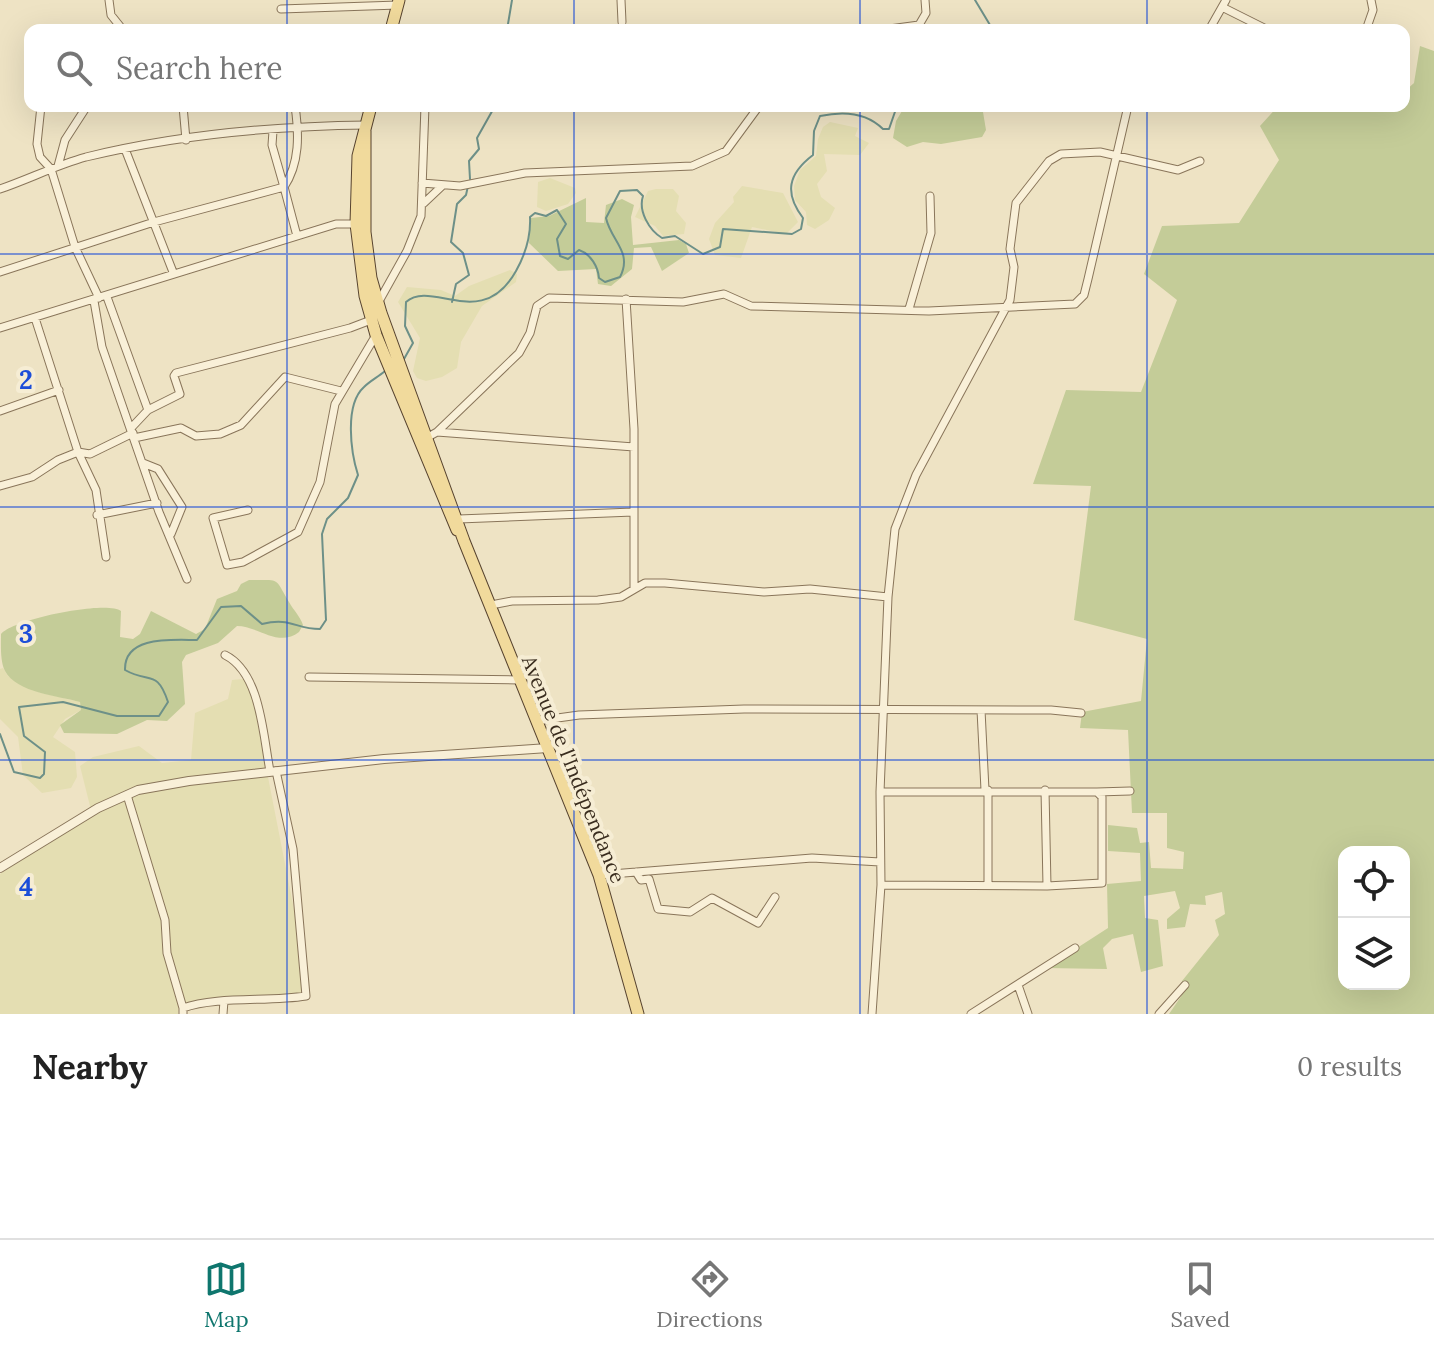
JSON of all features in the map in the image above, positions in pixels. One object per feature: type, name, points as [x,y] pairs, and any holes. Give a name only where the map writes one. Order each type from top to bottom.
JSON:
[{"type":"main road","points":[[393,24],[399,2]]},
{"type":"main road","name":"Avenue de l'Indépendance","points":[[370,112],[358,156],[356,224],[361,275],[371,320],[383,353],[397,368],[433,434],[464,541]]},
{"type":"main road","name":"Avenue de l'Indépendance","points":[[366,128],[365,232],[378,303],[395,348],[397,368],[449,517],[464,541],[491,605],[599,875],[638,1014]]},
{"type":"street","points":[[109,0],[111,15],[118,24]]},
{"type":"street","points":[[621,0],[622,22]]},
{"type":"street","points":[[920,24],[926,13],[925,0]]},
{"type":"street","points":[[1370,24],[1371,0]]},
{"type":"street","points":[[281,9],[399,2]]},
{"type":"street","points":[[1212,24],[1224,4],[1258,24]]},
{"type":"street","points":[[40,112],[37,144],[40,157],[54,168]]},
{"type":"street","points":[[83,112],[65,140],[54,168],[75,247],[148,410]]},
{"type":"street","points":[[184,112],[186,140]]},
{"type":"street","points":[[284,187],[295,162],[298,130],[296,112]]},
{"type":"street","points":[[378,303],[413,240],[424,203],[425,112]]},
{"type":"street","points":[[422,183],[442,186],[525,173],[692,166],[726,151],[755,112]]},
{"type":"street","points":[[433,434],[523,347],[541,301],[573,297],[683,302],[724,294],[751,306],[1004,309],[1079,302],[1091,269],[1126,112]]},
{"type":"street","points":[[0,189],[54,168],[125,149],[273,131],[366,128]]},
{"type":"street","points":[[273,131],[272,145],[297,236]]},
{"type":"street","points":[[125,149],[173,272]]},
{"type":"street","points":[[872,1014],[881,885],[880,792],[888,597],[895,529],[903,506],[1004,309],[1013,283],[1012,221],[1022,192],[1049,161],[1061,154],[1092,151],[1178,170],[1200,161]]},
{"type":"street","points":[[424,203],[442,186]]},
{"type":"street","points":[[0,272],[154,222],[284,187]]},
{"type":"street","points":[[909,309],[931,233],[930,196]]},
{"type":"street","points":[[0,328],[336,224],[356,224]]},
{"type":"street","points":[[100,298],[102,347],[187,579]]},
{"type":"street","points":[[626,299],[634,447],[634,589]]},
{"type":"street","points":[[35,318],[78,452],[96,490],[97,515],[106,557]]},
{"type":"street","points":[[133,433],[148,410],[180,394],[174,376],[176,373],[371,320]]},
{"type":"street","points":[[248,510],[213,518],[227,565],[243,562],[298,532],[320,482],[328,429],[341,391],[376,335]]},
{"type":"street","points":[[0,486],[32,477],[78,452],[90,454],[133,433],[181,428],[196,436],[231,430],[249,419],[285,377],[341,391]]},
{"type":"street","points":[[0,411],[59,390]]},
{"type":"street","points":[[433,434],[634,447]]},
{"type":"street","points":[[143,463],[158,469],[182,507],[171,534]]},
{"type":"street","points":[[97,515],[157,503]]},
{"type":"street","points":[[459,519],[633,512]]},
{"type":"street","points":[[491,605],[512,601],[621,597],[645,583],[764,592],[810,589],[888,597]]},
{"type":"street","points":[[127,795],[165,920],[167,953],[183,1011],[224,1001],[270,1002],[306,996],[293,849],[250,683],[235,662],[225,655]]},
{"type":"street","points":[[309,677],[519,680]]},
{"type":"street","points":[[536,721],[648,711],[885,708],[1081,713]]},
{"type":"street","points":[[981,710],[988,884]]},
{"type":"street","points":[[0,868],[98,808],[127,795],[189,781],[384,759],[548,748]]},
{"type":"street","points":[[1045,790],[1047,886]]},
{"type":"street","points":[[880,792],[1130,791]]},
{"type":"street","points":[[881,885],[1047,886],[1102,883],[1102,797],[1097,792]]},
{"type":"street","points":[[599,875],[812,858],[880,862]]},
{"type":"street","points":[[636,872],[641,880],[649,879],[658,909],[690,912],[712,898],[758,923],[775,897]]},
{"type":"street","points":[[973,1013],[1075,948]]},
{"type":"street","points":[[1018,985],[1028,1014]]},
{"type":"street","points":[[1159,1014],[1185,985]]},
{"type":"street","points":[[223,1014],[224,1001]]},
{"type":"shaded area","points":[[830,122],[858,128],[855,136],[869,143],[860,155],[824,154],[827,171],[817,184],[821,197],[835,208],[829,220],[815,229],[807,225],[806,212],[795,200],[794,186],[800,170],[816,156],[818,139],[823,127]]},
{"type":"shaded area","points":[[550,178],[575,188],[576,193],[568,204],[546,211],[537,207],[538,182]]},
{"type":"shaded area","points":[[742,186],[783,193],[798,222],[786,234],[752,227],[741,258],[715,255],[709,239],[715,223],[734,202],[733,197]]},
{"type":"shaded area","points":[[673,189],[679,196],[676,211],[686,223],[684,234],[663,236],[655,226],[635,217],[648,191]]},
{"type":"shaded area","points":[[510,270],[517,274],[516,282],[482,306],[461,342],[457,368],[442,377],[426,381],[417,378],[413,371],[420,338],[398,302],[407,287],[441,290],[455,296],[469,286]]},
{"type":"shaded area","points":[[3,668],[8,676],[38,692],[80,702],[81,710],[65,719],[53,737],[75,752],[77,777],[71,788],[42,793],[23,775],[18,737],[0,719],[0,669]]},
{"type":"shaded area","points":[[253,678],[257,721],[297,925],[304,985],[301,992],[296,996],[267,999],[223,997],[179,1004],[178,1014],[0,1014],[0,874],[92,814],[80,766],[93,757],[139,746],[162,763],[191,760],[195,713],[228,699],[232,680]]},
{"type":"green space","points":[[1420,46],[1434,51],[1434,1014],[1169,1014],[1182,995],[1182,981],[1219,935],[1215,920],[1225,914],[1222,892],[1205,896],[1206,905],[1190,904],[1185,927],[1167,929],[1167,919],[1180,908],[1175,891],[1144,896],[1145,918],[1158,920],[1163,966],[1141,972],[1133,934],[1112,939],[1103,948],[1107,969],[1046,968],[1108,928],[1107,884],[1141,881],[1140,853],[1108,851],[1108,825],[1137,828],[1140,843],[1149,842],[1151,868],[1183,869],[1184,852],[1167,848],[1167,813],[1132,813],[1128,730],[1080,728],[1082,712],[1141,701],[1147,639],[1074,620],[1091,486],[1033,484],[1066,390],[1141,392],[1177,300],[1144,274],[1162,226],[1239,223],[1279,160],[1260,126],[1273,112],[1410,112],[1410,87],[1414,83]]},
{"type":"green space","points":[[901,112],[983,112],[986,130],[982,137],[941,144],[923,142],[907,147],[893,138]]},
{"type":"green space","points":[[586,198],[586,222],[604,223],[606,205],[622,199],[634,205],[631,217],[633,245],[679,240],[686,244],[689,253],[662,271],[651,247],[634,248],[632,269],[611,286],[598,284],[596,269],[558,271],[529,243],[531,218],[549,216]]},
{"type":"green space","points":[[249,580],[272,580],[278,584],[302,622],[299,632],[284,638],[237,626],[218,643],[186,655],[182,662],[185,704],[167,721],[147,720],[117,734],[64,733],[60,725],[81,710],[80,702],[28,689],[11,678],[3,667],[1,634],[23,623],[80,609],[112,608],[121,611],[120,637],[133,639],[140,634],[151,611],[196,634],[205,629],[217,599],[237,591],[241,584]]},
{"type":"waterway","points":[[508,24],[512,0]]},
{"type":"waterway","points":[[975,0],[989,24]]},
{"type":"waterway","points":[[470,179],[469,161],[479,149],[477,138],[492,112]]},
{"type":"waterway","points":[[404,359],[413,343],[405,326],[406,302],[429,296],[473,302],[503,289],[522,259],[530,217],[535,213],[546,216],[557,210],[566,224],[557,239],[560,256],[568,259],[579,250],[583,252],[593,261],[599,278],[605,282],[620,277],[623,268],[623,253],[606,218],[620,191],[637,190],[643,196],[643,214],[657,235],[662,238],[675,236],[703,254],[720,247],[723,229],[792,234],[801,229],[803,218],[793,200],[792,184],[798,169],[813,155],[814,131],[820,116],[854,114],[889,129],[895,112]]},
{"type":"waterway","points":[[452,302],[456,284],[469,275],[463,253],[451,242],[457,204],[466,195],[468,186]]},
{"type":"waterway","points":[[0,734],[14,772],[40,778],[44,774],[45,752],[24,736],[19,707],[63,702],[117,716],[159,716],[168,702],[164,692],[156,681],[125,670],[127,659],[132,651],[152,642],[197,640],[221,607],[241,606],[262,624],[280,622],[320,629],[326,620],[322,534],[327,519],[348,498],[358,475],[351,430],[354,405],[364,387],[385,371]]}]
